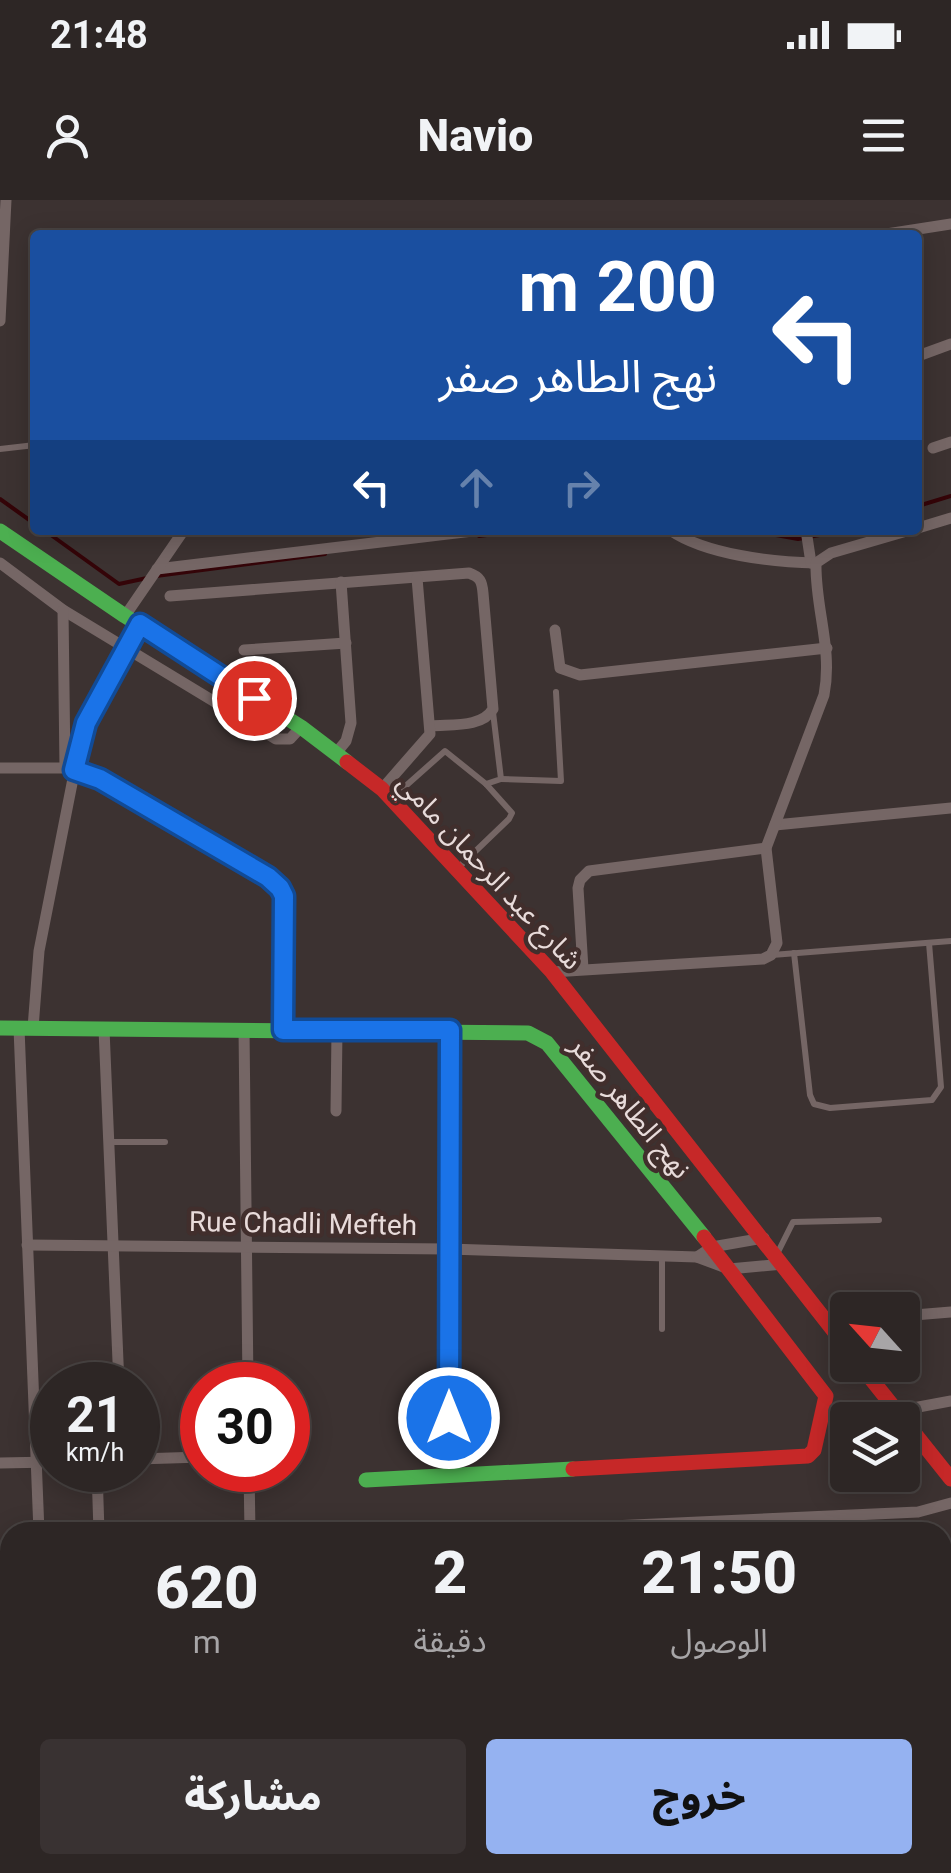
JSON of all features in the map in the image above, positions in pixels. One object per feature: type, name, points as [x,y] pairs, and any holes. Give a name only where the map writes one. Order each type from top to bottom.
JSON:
[{"type":"street","points":[[0,322],[6,200]]},
{"type":"street","points":[[912,230],[951,224]]},
{"type":"street","points":[[922,355],[951,344]]},
{"type":"street","points":[[933,448],[951,442]]},
{"type":"street","points":[[922,527],[951,518]]},
{"type":"street","name":"شارع عبد الرحمان مامي","points":[[0,531],[301,726],[386,794],[552,972],[830,1327]]},
{"type":"street","points":[[32,1362],[26,1028],[70,769],[86,723],[126,649],[132,620],[157,569],[181,535]]},
{"type":"street","points":[[157,569],[439,535]]},
{"type":"street","points":[[677,535],[755,558],[814,563],[831,552],[892,535]]},
{"type":"street","points":[[552,972],[770,955],[777,943],[766,848],[828,676],[827,648],[807,535]]},
{"type":"street","points":[[0,564],[63,610],[276,740],[290,739],[301,726]]},
{"type":"street","points":[[170,596],[469,573],[482,581],[493,709],[480,721],[431,726]]},
{"type":"street","points":[[386,794],[428,740],[431,726],[417,578]]},
{"type":"street","points":[[337,752],[346,741],[351,723],[341,582]]},
{"type":"street","points":[[63,610],[70,769]]},
{"type":"street","points":[[555,630],[560,668],[580,675],[827,648]]},
{"type":"street","points":[[244,650],[346,643]]},
{"type":"street","points":[[0,768],[70,769],[100,779],[268,877],[280,888],[284,896],[283,1030]]},
{"type":"street","points":[[774,825],[951,808]]},
{"type":"street","points":[[583,969],[578,888],[589,871],[766,848]]},
{"type":"street","name":"نهج الطاهر صفر","points":[[0,1028],[528,1033],[547,1043],[822,1386],[826,1400],[814,1450],[808,1456],[450,1474]]},
{"type":"street","points":[[104,1029],[118,1362]]},
{"type":"street","points":[[244,1030],[248,1362]]},
{"type":"street","points":[[336,1030],[336,1111]]},
{"type":"street","points":[[366,1480],[450,1474],[450,1030]]},
{"type":"street","points":[[697,1257],[712,1247],[764,1238]]},
{"type":"street","name":"Rue Chadli Mefteh","points":[[28,1245],[449,1249],[697,1257]]},
{"type":"street","points":[[697,1257],[729,1270],[780,1259]]},
{"type":"street","points":[[920,1315],[951,1312]]},
{"type":"street","points":[[826,1322],[830,1322]]},
{"type":"street","points":[[874,1382],[890,1402]]},
{"type":"street","points":[[920,1407],[951,1401]]},
{"type":"street","points":[[920,1440],[951,1480]]},
{"type":"street","points":[[0,1463],[30,1462]]},
{"type":"street","points":[[37,1492],[39,1522]]},
{"type":"street","points":[[98,1492],[99,1522]]},
{"type":"street","points":[[249,1492],[250,1522]]},
{"type":"street","points":[[786,1522],[918,1512],[951,1503]]},
{"type":"lane","points":[[0,449],[30,446]]},
{"type":"lane","points":[[486,784],[501,780],[561,781],[556,692]]},
{"type":"lane","points":[[493,709],[501,780]]},
{"type":"lane","points":[[386,794],[445,751],[486,784],[512,813],[458,868]]},
{"type":"lane","points":[[770,955],[951,941]]},
{"type":"lane","points":[[794,953],[810,1095],[814,1104],[830,1108],[932,1100],[938,1094],[941,1087],[929,943]]},
{"type":"lane","points":[[109,1142],[165,1142]]},
{"type":"lane","points":[[780,1259],[793,1222],[879,1220]]},
{"type":"lane","points":[[662,1256],[662,1330]]},
{"type":"waterway","points":[[922,505],[951,496]]},
{"type":"waterway","points":[[0,499],[30,520]]},
{"type":"waterway","points":[[51,535],[119,584],[147,578]]},
{"type":"waterway","points":[[479,536],[486,535]]},
{"type":"waterway","points":[[776,535],[798,539],[819,535]]},
{"type":"waterway","points":[[156,576],[325,554]]},
{"type":"traffic: fast","points":[[0,531],[125,616],[301,727],[347,762]]},
{"type":"traffic: fast","points":[[0,1028],[528,1033],[547,1043],[704,1237]]},
{"type":"traffic: fast","points":[[366,1480],[573,1469]]},
{"type":"traffic: jam","points":[[347,762],[382,789],[552,972],[830,1326]]},
{"type":"traffic: jam","points":[[573,1469],[808,1456],[814,1450],[826,1396],[704,1237]]},
{"type":"traffic: jam","points":[[874,1382],[951,1479]]},
{"type":"route","points":[[254,698],[140,624],[86,723],[74,770],[100,779],[276,882],[284,896],[283,1030],[450,1030],[449,1418]]}]
